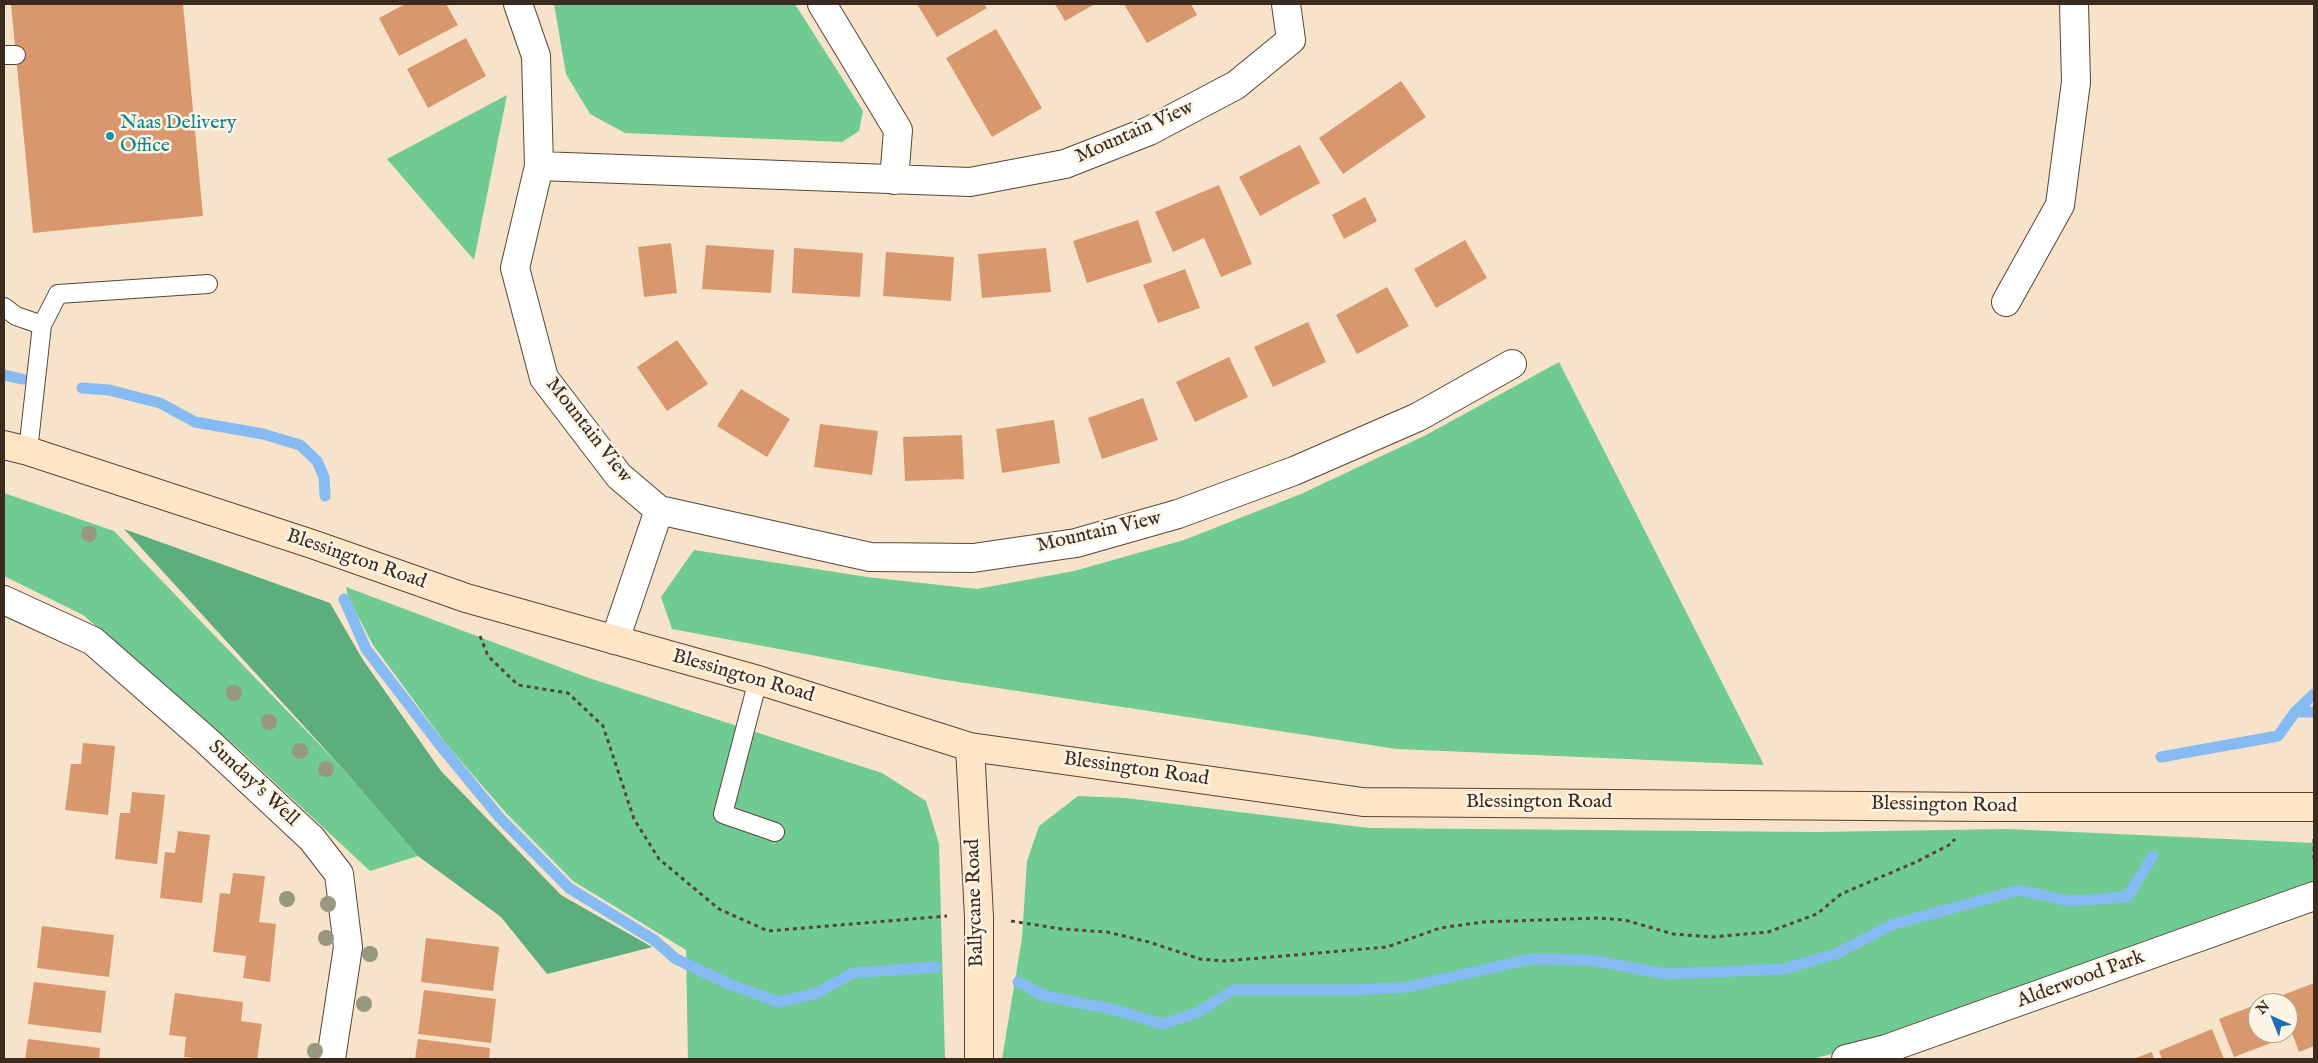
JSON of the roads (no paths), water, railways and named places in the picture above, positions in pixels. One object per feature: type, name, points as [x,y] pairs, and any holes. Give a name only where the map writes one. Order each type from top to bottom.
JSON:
[{"type":"main road","name":"Blessington Road","points":[[16,448],[312,544],[466,598],[758,680],[970,747],[1363,802],[1990,807],[2314,807]]},
{"type":"main road","name":"Ballycane Road","points":[[970,747],[979,916],[979,1059]]},
{"type":"street","name":"Mountain View","points":[[518,4],[536,56],[539,166],[515,268],[544,378],[619,476],[659,510],[870,557],[974,558],[1076,543],[1178,514],[1294,471],[1418,417],[1512,364]]},
{"type":"street","points":[[822,4],[898,130],[894,180]]},
{"type":"street","name":"Mountain View","points":[[539,166],[970,182],[1055,166],[1148,131],[1236,85],[1291,40],[1286,4]]},
{"type":"street","points":[[2006,302],[2060,205],[2076,82],[2074,4]]},
{"type":"street","points":[[616,640],[659,510]]},
{"type":"street","name":"Sunday's Well","points":[[4,600],[93,641],[206,740],[312,839],[338,874],[348,947],[331,1059]]},
{"type":"street","name":"Alderwood Park","points":[[1846,1059],[1886,1049],[2314,896]]},
{"type":"lane","points":[[16,448],[42,325],[58,294],[208,284]]},
{"type":"lane","points":[[4,307],[16,316],[42,325]]},
{"type":"lane","points":[[758,680],[723,814],[775,832]]},
{"type":"waterway","points":[[4,375],[22,379]]},
{"type":"waterway","points":[[82,388],[109,390],[160,403],[195,422],[263,434],[300,445],[317,461],[324,477],[325,496]]},
{"type":"waterway","points":[[344,599],[366,649],[439,744],[500,818],[569,888],[654,940],[676,959],[729,984],[778,1002],[815,994],[853,973],[936,967]]},
{"type":"waterway","points":[[2295,712],[2314,694]]},
{"type":"waterway","points":[[2161,757],[2278,736],[2295,712],[2314,712]]},
{"type":"waterway","points":[[1018,982],[1045,996],[1111,1009],[1163,1024],[1199,1012],[1233,990],[1354,990],[1408,987],[1530,959],[1590,960],[1666,974],[1784,969],[1838,953],[1891,925],[2019,890],[2069,901],[2127,897],[2153,856]]},
{"type":"place","name":"Naas Delivery Office","points":[[110,136]]}]
